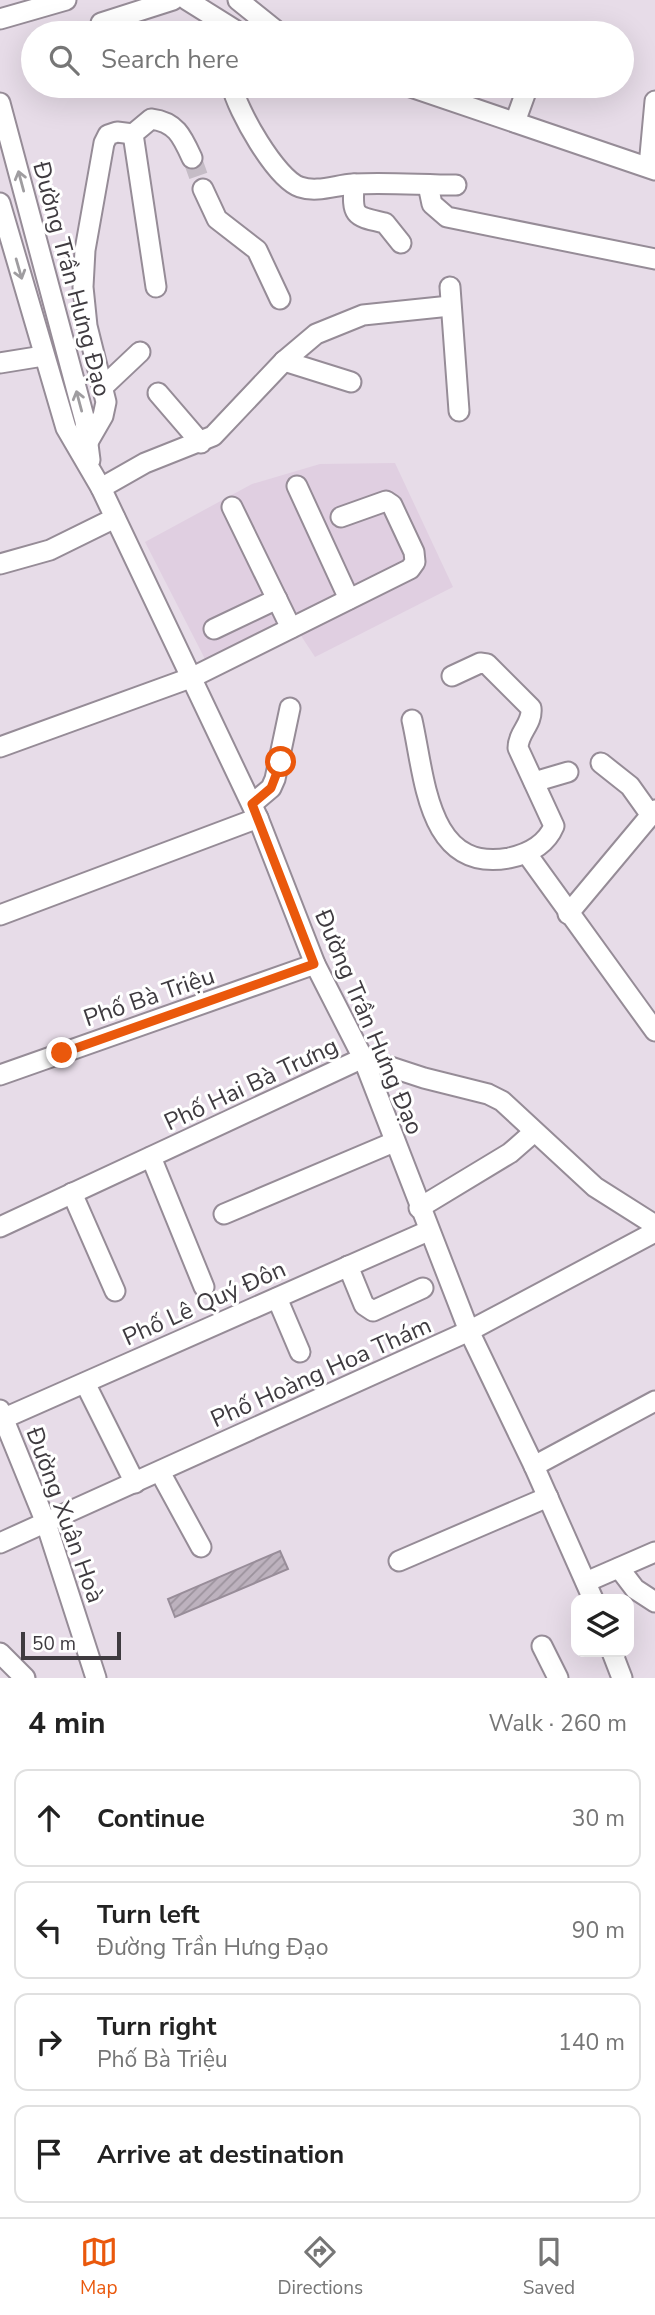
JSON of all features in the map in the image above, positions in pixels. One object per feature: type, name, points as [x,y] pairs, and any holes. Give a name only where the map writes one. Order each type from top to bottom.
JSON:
[{"type":"street","points":[[0,19],[66,0]]},
{"type":"street","points":[[105,21],[139,5],[173,0]]},
{"type":"street","points":[[187,0],[221,21]]},
{"type":"street","points":[[238,0],[260,21]]},
{"type":"street","points":[[236,98],[242,115],[281,172],[297,186],[311,189],[354,184],[456,185]]},
{"type":"street","points":[[445,98],[652,168],[655,101]]},
{"type":"street","points":[[515,121],[524,98]]},
{"type":"street","name":"Đường Trần Hưng Đạo","points":[[0,103],[88,442],[91,468]]},
{"type":"street","points":[[88,442],[103,416],[106,402],[87,326],[83,286],[85,250],[104,143],[108,135],[117,132],[133,134],[151,119],[165,121],[175,127],[192,158]]},
{"type":"street","points":[[133,134],[156,287]]},
{"type":"street","points":[[354,184],[352,208],[355,213],[365,220],[385,223],[401,243]]},
{"type":"street","points":[[428,185],[432,204],[447,217],[655,259]]},
{"type":"street","points":[[203,189],[217,219],[257,250],[280,299]]},
{"type":"street","name":"Đường Trần Hưng Đạo","points":[[0,203],[3,227],[66,428],[101,488],[255,811],[314,964],[363,1058],[469,1331],[590,1591]]},
{"type":"street","points":[[101,488],[145,463],[201,443],[228,423],[284,361],[316,334],[341,321],[450,297],[459,411]]},
{"type":"street","points":[[104,386],[140,352]]},
{"type":"street","points":[[0,363],[43,356]]},
{"type":"street","points":[[284,361],[351,382]]},
{"type":"street","points":[[158,393],[201,443]]},
{"type":"street","points":[[297,485],[349,599]]},
{"type":"street","points":[[0,747],[193,677],[410,569],[415,562],[414,552],[392,505],[386,501],[341,517]]},
{"type":"street","points":[[232,507],[291,628]]},
{"type":"street","points":[[0,564],[50,550],[115,519]]},
{"type":"street","points":[[214,629],[277,599]]},
{"type":"street","points":[[412,720],[433,811],[443,836],[458,850],[473,858],[492,861],[527,854],[550,836],[554,826],[518,748],[518,740],[532,718],[531,708],[486,664],[480,663],[452,676]]},
{"type":"street","points":[[0,913],[255,811],[275,779],[290,708]]},
{"type":"street","points":[[568,914],[652,812],[630,786],[601,763]]},
{"type":"street","points":[[534,782],[568,772]]},
{"type":"street","points":[[527,854],[655,1031]]},
{"type":"street","name":"Phố Bà Triệu","points":[[0,1075],[314,964]]},
{"type":"street","name":"Phố Hai Bà Trưng","points":[[0,1227],[363,1058],[424,1079],[488,1094],[502,1101],[595,1187],[655,1225]]},
{"type":"street","points":[[419,1208],[510,1153],[534,1132]]},
{"type":"street","points":[[224,1214],[394,1142]]},
{"type":"street","points":[[151,1157],[204,1287]]},
{"type":"street","points":[[72,1193],[115,1292]]},
{"type":"street","name":"Phố Lê Quý Đôn","points":[[1,1416],[85,1383],[428,1231]]},
{"type":"street","name":"Phố Hoàng Hoa Thám","points":[[0,1543],[469,1331],[655,1232]]},
{"type":"street","points":[[348,1266],[364,1305],[373,1311],[423,1288]]},
{"type":"street","points":[[277,1298],[300,1352]]},
{"type":"street","points":[[85,1383],[135,1483]]},
{"type":"street","points":[[534,1466],[655,1401]]},
{"type":"street","name":"Đường Xuân Hoà","points":[[1,1416],[46,1523],[96,1678]]},
{"type":"street","points":[[160,1472],[201,1547]]},
{"type":"street","points":[[399,1561],[548,1497]]},
{"type":"street","points":[[590,1591],[620,1568],[655,1552]]},
{"type":"street","points":[[620,1568],[635,1589],[655,1602]]},
{"type":"street","points":[[541,1646],[558,1678]]},
{"type":"street","points":[[0,1653],[25,1678]]},
{"type":"street","points":[[614,1657],[622,1678]]},
{"type":"shaded area","points":[[395,463],[453,587],[315,657],[292,622],[206,661],[145,542],[252,484],[320,464]]},
{"type":"building","points":[[280,1551],[288,1569],[175,1617],[168,1599]]},
{"type":"tunnel","points":[[192,158],[203,189]]},
{"type":"route","points":[[62,1053],[314,964],[252,804],[271,788],[281,762]]}]
